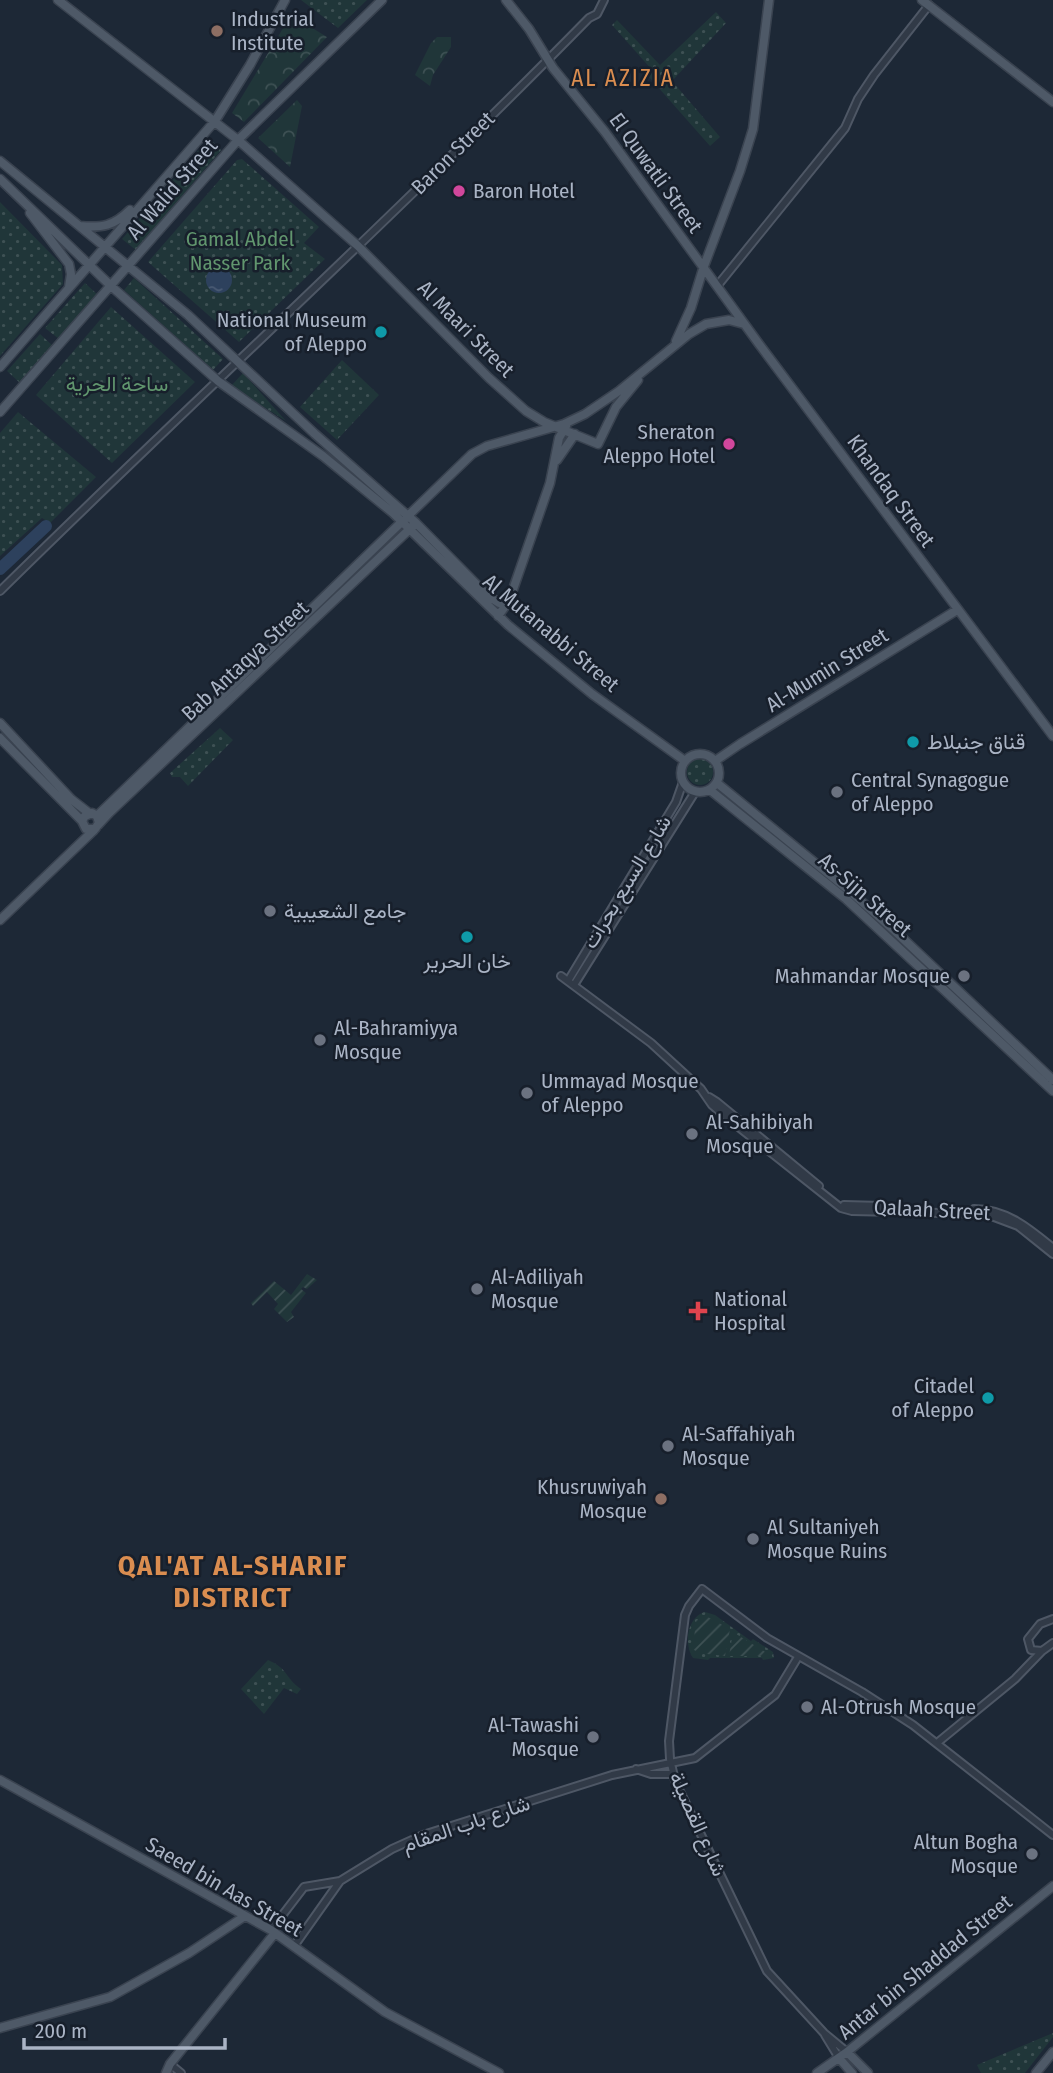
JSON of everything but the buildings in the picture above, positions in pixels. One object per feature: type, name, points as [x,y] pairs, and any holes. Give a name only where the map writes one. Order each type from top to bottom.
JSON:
[{"type":"main road","name":"Al Maari Street","points":[[58,0],[238,140],[358,246],[498,387],[526,411],[575,434]]},
{"type":"main road","points":[[0,367],[215,121],[250,65],[285,0]]},
{"type":"main road","name":"Al Walid Street","points":[[0,412],[238,140],[382,0]]},
{"type":"main road","name":"El Quwatli Street","points":[[506,0],[529,29],[548,60],[704,266]]},
{"type":"main road","points":[[673,347],[688,318],[753,129],[769,0]]},
{"type":"main road","points":[[925,3],[1053,102]]},
{"type":"main road","name":"Al Mutanabbi Street","points":[[0,161],[130,266],[238,360],[410,523],[498,616],[592,694],[685,761]]},
{"type":"main road","points":[[0,179],[111,286],[218,381],[410,523],[488,596],[499,603],[509,601]]},
{"type":"main road","points":[[10,188],[69,264],[71,274],[67,291]]},
{"type":"main road","points":[[80,226],[99,228],[114,224],[145,201]]},
{"type":"main road","name":"Khandaq Street","points":[[704,266],[744,324],[1053,736]]},
{"type":"main road","points":[[410,523],[465,460],[479,450],[561,428],[610,397],[698,328],[729,320],[744,324]]},
{"type":"main road","points":[[555,465],[575,434],[598,444],[616,407],[652,364]]},
{"type":"main road","points":[[498,616],[509,601],[555,465],[561,428]]},
{"type":"main road","name":"Bab Antaqya Street","points":[[95,821],[103,808],[410,523]]},
{"type":"main road","name":"Bab Antaqya Street","points":[[95,821],[108,813],[410,523]]},
{"type":"main road","name":"Al-Mumin Street","points":[[715,761],[957,610]]},
{"type":"main road","points":[[0,723],[95,821]]},
{"type":"main road","points":[[0,738],[89,830],[95,821]]},
{"type":"main road","points":[[700,754],[715,761],[720,775],[713,787],[695,792],[683,782],[682,769],[685,761],[700,754]]},
{"type":"main road","name":"As-Sijn Street","points":[[713,787],[869,908],[1053,1080]]},
{"type":"main road","name":"As-Sijn Street","points":[[713,787],[846,899],[1053,1091]]},
{"type":"main road","points":[[71,799],[83,805],[103,808]]},
{"type":"main road","points":[[78,843],[85,816],[95,821]]},
{"type":"main road","points":[[0,919],[78,843],[95,821]]},
{"type":"main road","name":"Saeed bin Aas Street","points":[[0,1780],[273,1931],[385,2012],[499,2073]]},
{"type":"main road","name":"Antar bin Shaddad Street","points":[[817,2073],[847,2052],[1053,1886]]},
{"type":"main road","points":[[0,2028],[110,1997],[189,1953],[244,1916]]},
{"type":"main road","points":[[168,2069],[273,1931]]},
{"type":"main road","points":[[847,2052],[868,2073]]},
{"type":"main road","points":[[1035,2073],[1053,2052]]},
{"type":"main road","points":[[839,2058],[852,2073]]},
{"type":"street","name":"Baron Street","points":[[0,591],[115,477],[161,437],[358,246],[589,18],[597,14],[604,0]]},
{"type":"street","points":[[718,285],[845,128],[858,99],[925,3]]},
{"type":"street","name":"شارع السبع بحرات","points":[[568,981],[676,802],[683,782]]},
{"type":"street","name":"شارع السبع بحرات","points":[[568,981],[695,792]]},
{"type":"street","points":[[568,981],[651,1043],[709,1097],[712,1105],[726,1117],[842,1206],[852,1211],[986,1214],[1018,1226],[1053,1254]]},
{"type":"street","name":"Qalaah Street","points":[[842,1206],[984,1209],[1021,1223],[1053,1248]]},
{"type":"street","name":"شارع القصيلة","points":[[798,1657],[755,1631],[702,1589],[685,1615],[669,1741],[671,1764],[703,1843],[738,1908],[767,1971],[824,2033],[847,2052]]},
{"type":"street","points":[[1042,1651],[1031,1650],[1028,1639],[1040,1624],[1053,1619]]},
{"type":"street","points":[[937,1742],[1015,1679],[1053,1643]]},
{"type":"street","points":[[798,1657],[887,1707],[937,1742],[962,1765],[1053,1835]]},
{"type":"street","name":"شارع باب المقام","points":[[294,1946],[340,1881],[384,1853],[423,1835],[635,1769],[695,1758],[769,1700],[782,1686],[798,1657]]},
{"type":"street","name":"شارع باب المقام","points":[[635,1769],[651,1774],[673,1774]]},
{"type":"street","points":[[273,1931],[304,1887],[340,1881]]},
{"type":"street","name":"شارع القصيلة","points":[[824,2033],[839,2058]]},
{"type":"street","points":[[168,2069],[181,2073]]},
{"type":"green space","points":[[301,0],[367,0],[338,28]]},
{"type":"green space","points":[[716,12],[726,23],[672,81],[720,137],[710,146],[649,77],[653,71],[612,25],[617,20],[660,65]]},
{"type":"green space","points":[[291,15],[327,37],[244,122],[232,113]]},
{"type":"green space","points":[[437,37],[451,37],[451,47],[433,75],[430,86],[415,75],[431,43]]},
{"type":"green space","points":[[297,100],[302,106],[290,167],[258,138]]},
{"type":"green space","points":[[209,138],[221,150],[136,250],[122,239]]},
{"type":"green space","name":"Gamal Abdel Nasser Park","points":[[242,159],[319,227],[304,243],[325,259],[239,342],[148,262],[237,160]]},
{"type":"green space","points":[[0,202],[62,265],[63,284],[0,356]]},
{"type":"green space","points":[[134,278],[223,359],[213,370],[124,290]]},
{"type":"green space","points":[[85,283],[98,295],[59,339],[45,328]]},
{"type":"green space","name":"ساحة الحرية","points":[[111,307],[195,382],[112,463],[36,395]]},
{"type":"green space","points":[[40,334],[53,346],[20,383],[7,371]]},
{"type":"green space","points":[[342,360],[379,395],[337,440],[300,407]]},
{"type":"green space","points":[[243,373],[286,421],[231,386]]},
{"type":"green space","points":[[18,412],[96,477],[50,523],[42,518],[0,556],[0,433]]},
{"type":"green space","points":[[220,728],[233,740],[188,786],[180,777],[172,777],[170,773]]},
{"type":"green space","points":[[700,759],[709,763],[713,772],[709,781],[700,785],[691,781],[687,772],[691,763]]},
{"type":"green space","points":[[307,1274],[317,1280],[307,1289],[301,1289],[306,1293],[291,1312],[294,1317],[287,1322],[274,1309],[278,1304],[267,1292],[253,1306],[251,1303],[274,1281],[291,1295]]},
{"type":"green space","points":[[705,1612],[715,1615],[751,1641],[753,1639],[773,1652],[774,1658],[693,1658],[688,1645],[689,1631],[695,1619]]},
{"type":"green space","points":[[706,1616],[730,1629],[725,1656],[698,1653],[693,1649],[695,1629],[699,1626],[696,1621]]},
{"type":"green space","points":[[733,1632],[767,1653],[764,1656],[729,1656]]},
{"type":"green space","points":[[268,1660],[280,1667],[301,1689],[297,1694],[284,1688],[264,1714],[241,1689]]},
{"type":"green space","points":[[1053,2033],[1053,2037],[1025,2073],[981,2073],[977,2065]]},
{"type":"water","points":[[219,267],[228,271],[232,280],[228,289],[219,293],[210,289],[206,280],[210,271]]},
{"type":"waterway","points":[[0,569],[46,526]]},
{"type":"place","name":"Industrial Institute","points":[[217,31]]},
{"type":"place","name":"Baron Hotel","points":[[459,191]]},
{"type":"place","name":"National Museum of Aleppo","points":[[381,332]]},
{"type":"place","name":"Sheraton Aleppo Hotel","points":[[729,444]]},
{"type":"place","name":"قناق جنبلاط","points":[[913,742]]},
{"type":"place","name":"Central Synagogue of Aleppo","points":[[837,792]]},
{"type":"place","name":"جامع الشعيبية","points":[[270,911]]},
{"type":"place","name":"خان الحرير","points":[[467,937]]},
{"type":"place","name":"Mahmandar Mosque","points":[[964,976]]},
{"type":"place","name":"Al-Bahramiyya Mosque","points":[[320,1040]]},
{"type":"place","name":"Ummayad Mosque of Aleppo","points":[[527,1093]]},
{"type":"place","name":"Al-Sahibiyah Mosque","points":[[692,1134]]},
{"type":"place","name":"Al-Adiliyah Mosque","points":[[477,1289]]},
{"type":"place","name":"National Hospital","points":[[698,1311]]},
{"type":"place","name":"Citadel of Aleppo","points":[[988,1398]]},
{"type":"place","name":"Al-Saffahiyah Mosque","points":[[668,1446]]},
{"type":"place","name":"Khusruwiyah Mosque","points":[[661,1499]]},
{"type":"place","name":"Al Sultaniyeh Mosque Ruins","points":[[753,1539]]},
{"type":"place","name":"Al-Otrush Mosque","points":[[807,1707]]},
{"type":"place","name":"Al-Tawashi Mosque","points":[[593,1737]]},
{"type":"place","name":"Altun Bogha Mosque","points":[[1032,1854]]},
{"type":"district","name":"AL AZIZIA","points":[[623,78]]},
{"type":"district","name":"QAL'AT AL-SHARIF DISTRICT","points":[[233,1581]]}]
